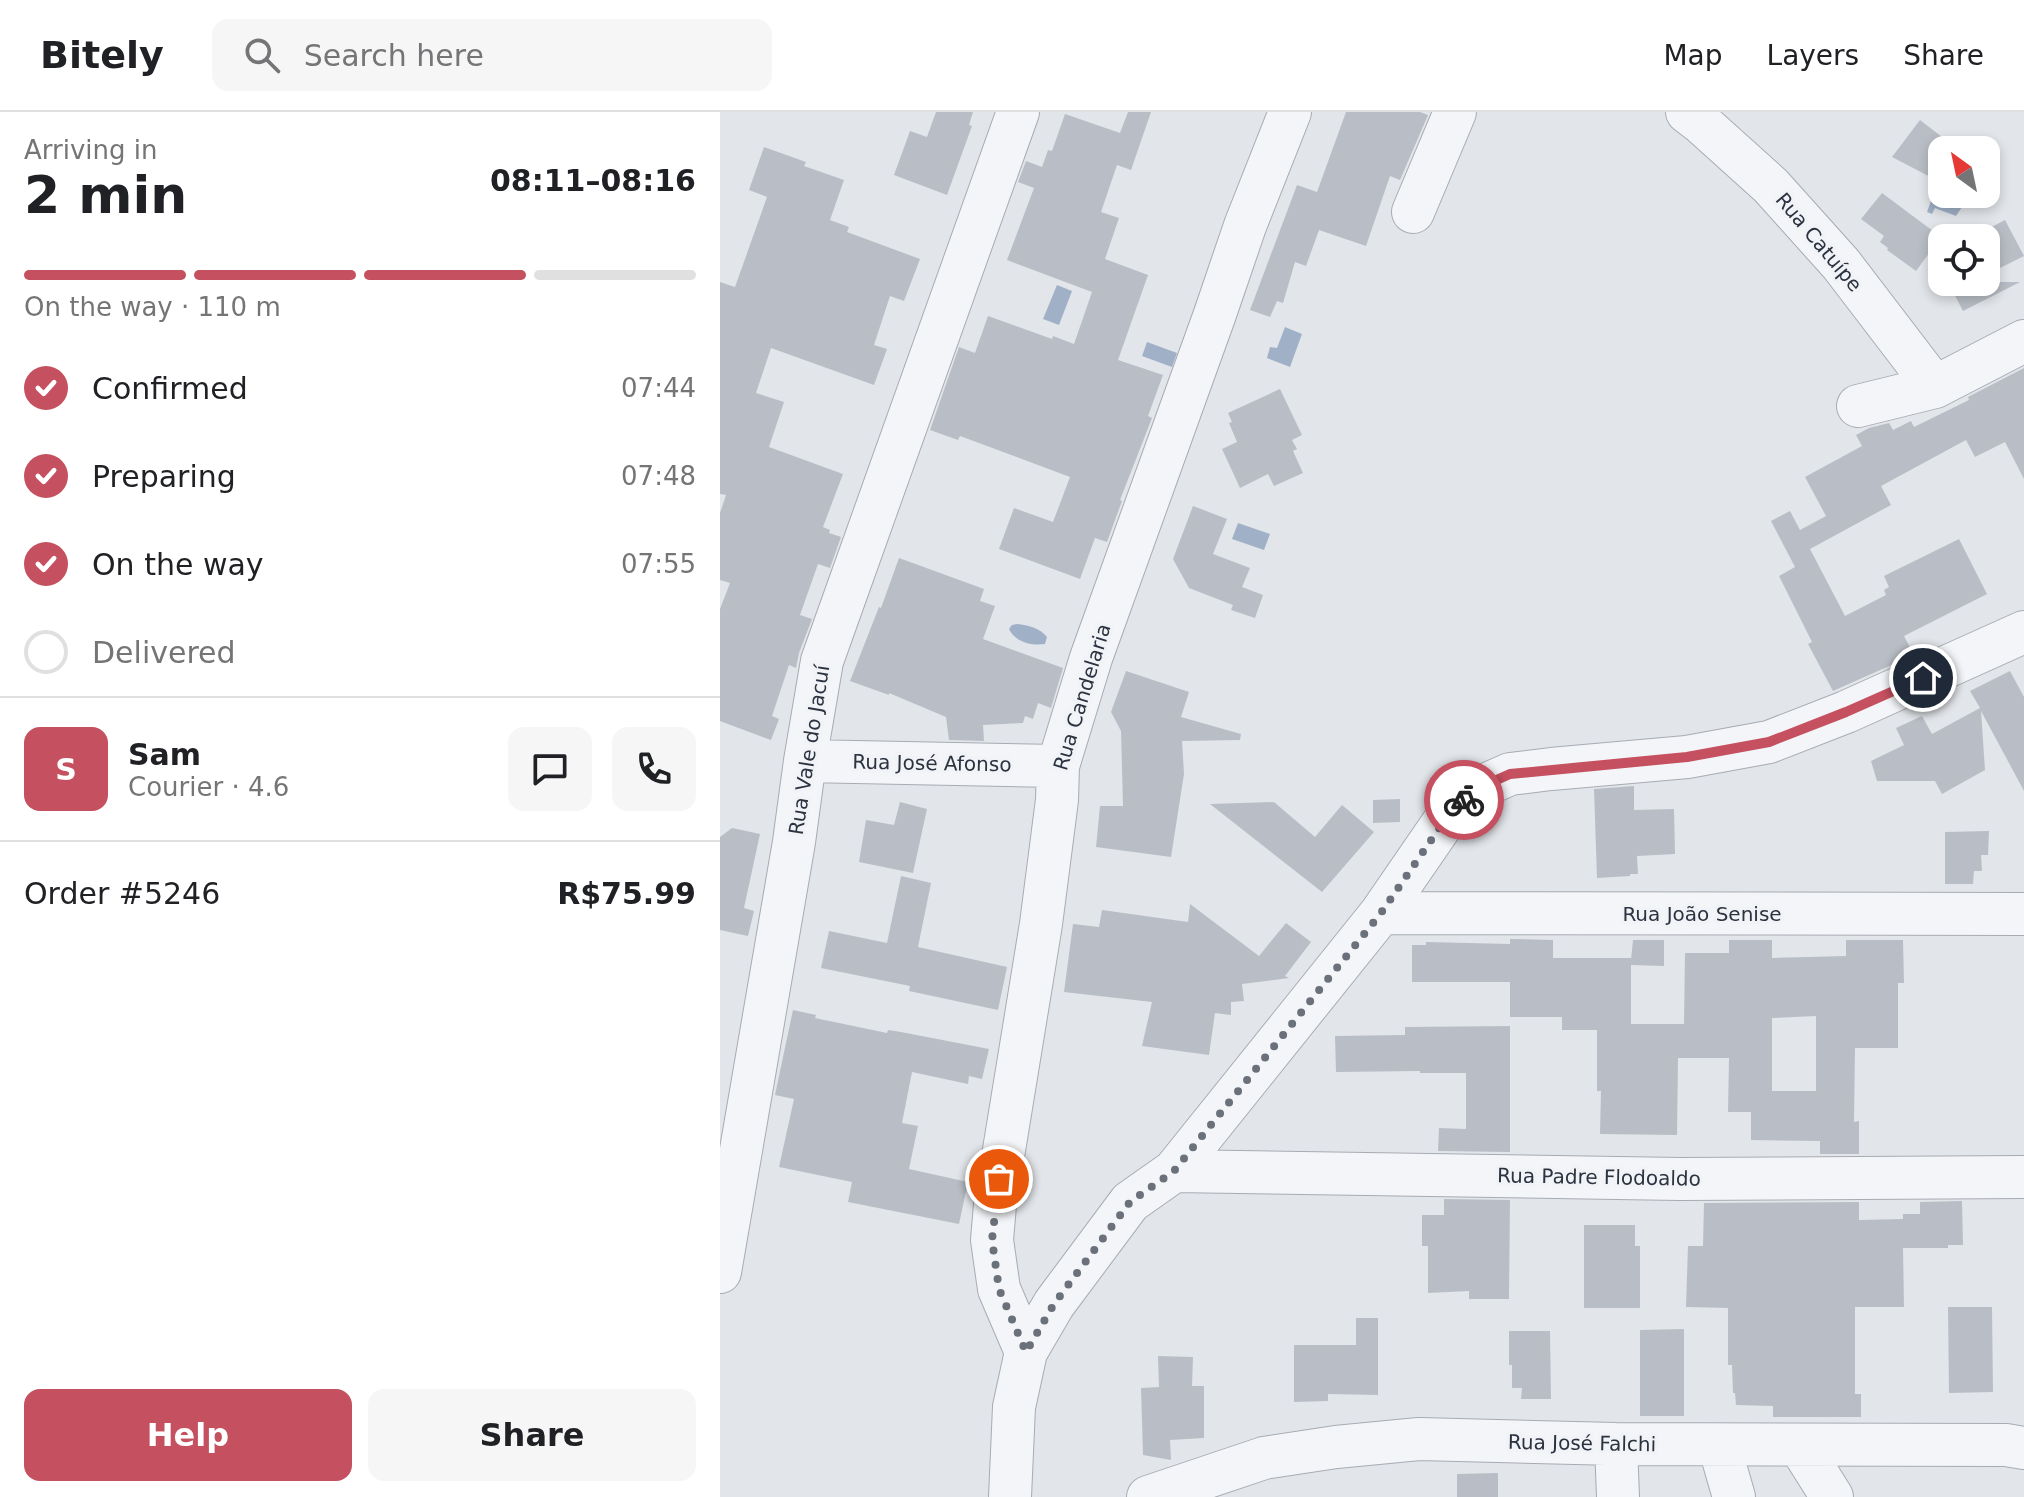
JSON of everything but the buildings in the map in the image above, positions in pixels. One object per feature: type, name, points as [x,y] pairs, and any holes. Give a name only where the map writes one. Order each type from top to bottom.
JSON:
[{"type":"street","name":"Rua Vale do Jacuí","points":[[720,1272],[822,661],[1018,112]]},
{"type":"street","name":"Rua Candelaria","points":[[1026,1352],[999,1289],[992,1240],[1041,924],[1057,800],[1058,766],[1096,643],[1245,226],[1290,112]]},
{"type":"street","points":[[1413,212],[1455,112]]},
{"type":"street","name":"Rua Catuípe","points":[[1687,112],[1771,186],[1841,264],[1935,387]]},
{"type":"street","points":[[1858,406],[1935,387],[2024,341]]},
{"type":"street","points":[[1010,1497],[1014,1407],[1026,1352],[1054,1304],[1130,1202],[1174,1171],[1381,913],[1447,817],[1474,790],[1510,774],[1687,757],[1769,742],[1846,712],[2024,632]]},
{"type":"street","name":"Rua José Afonso","points":[[805,761],[1058,766]]},
{"type":"street","name":"Rua João Senise","points":[[1381,913],[2024,914]]},
{"type":"street","name":"Rua Padre Flodoaldo","points":[[1174,1171],[1680,1179],[2024,1177]]},
{"type":"street","name":"Rua José Falchi","points":[[1148,1497],[1264,1458],[1419,1439],[1800,1446],[2006,1445],[2024,1448]]},
{"type":"street","points":[[1616,1444],[1618,1497]]},
{"type":"street","points":[[1719,1445],[1734,1497]]},
{"type":"street","points":[[1800,1446],[1832,1497]]},
{"type":"water","points":[[1935,208],[1961,208],[1956,216]]},
{"type":"water","points":[[1057,285],[1072,291],[1059,325],[1043,319]]},
{"type":"water","points":[[1285,327],[1302,334],[1290,367],[1267,358],[1270,347],[1277,348]]},
{"type":"water","points":[[1147,342],[1177,353],[1172,367],[1142,356]]},
{"type":"water","points":[[1238,523],[1270,534],[1264,550],[1232,539]]},
{"type":"water","points":[[1017,624],[1041,631],[1047,637],[1045,644],[1029,644],[1015,637],[1009,629]]},
{"type":"way so far","points":[[999,1179],[992,1240],[999,1289],[1026,1352],[1054,1304],[1130,1202],[1174,1171],[1381,913],[1447,817],[1464,800]]},
{"type":"route","points":[[1464,800],[1474,790],[1510,774],[1687,757],[1769,742],[1923,678]]}]
